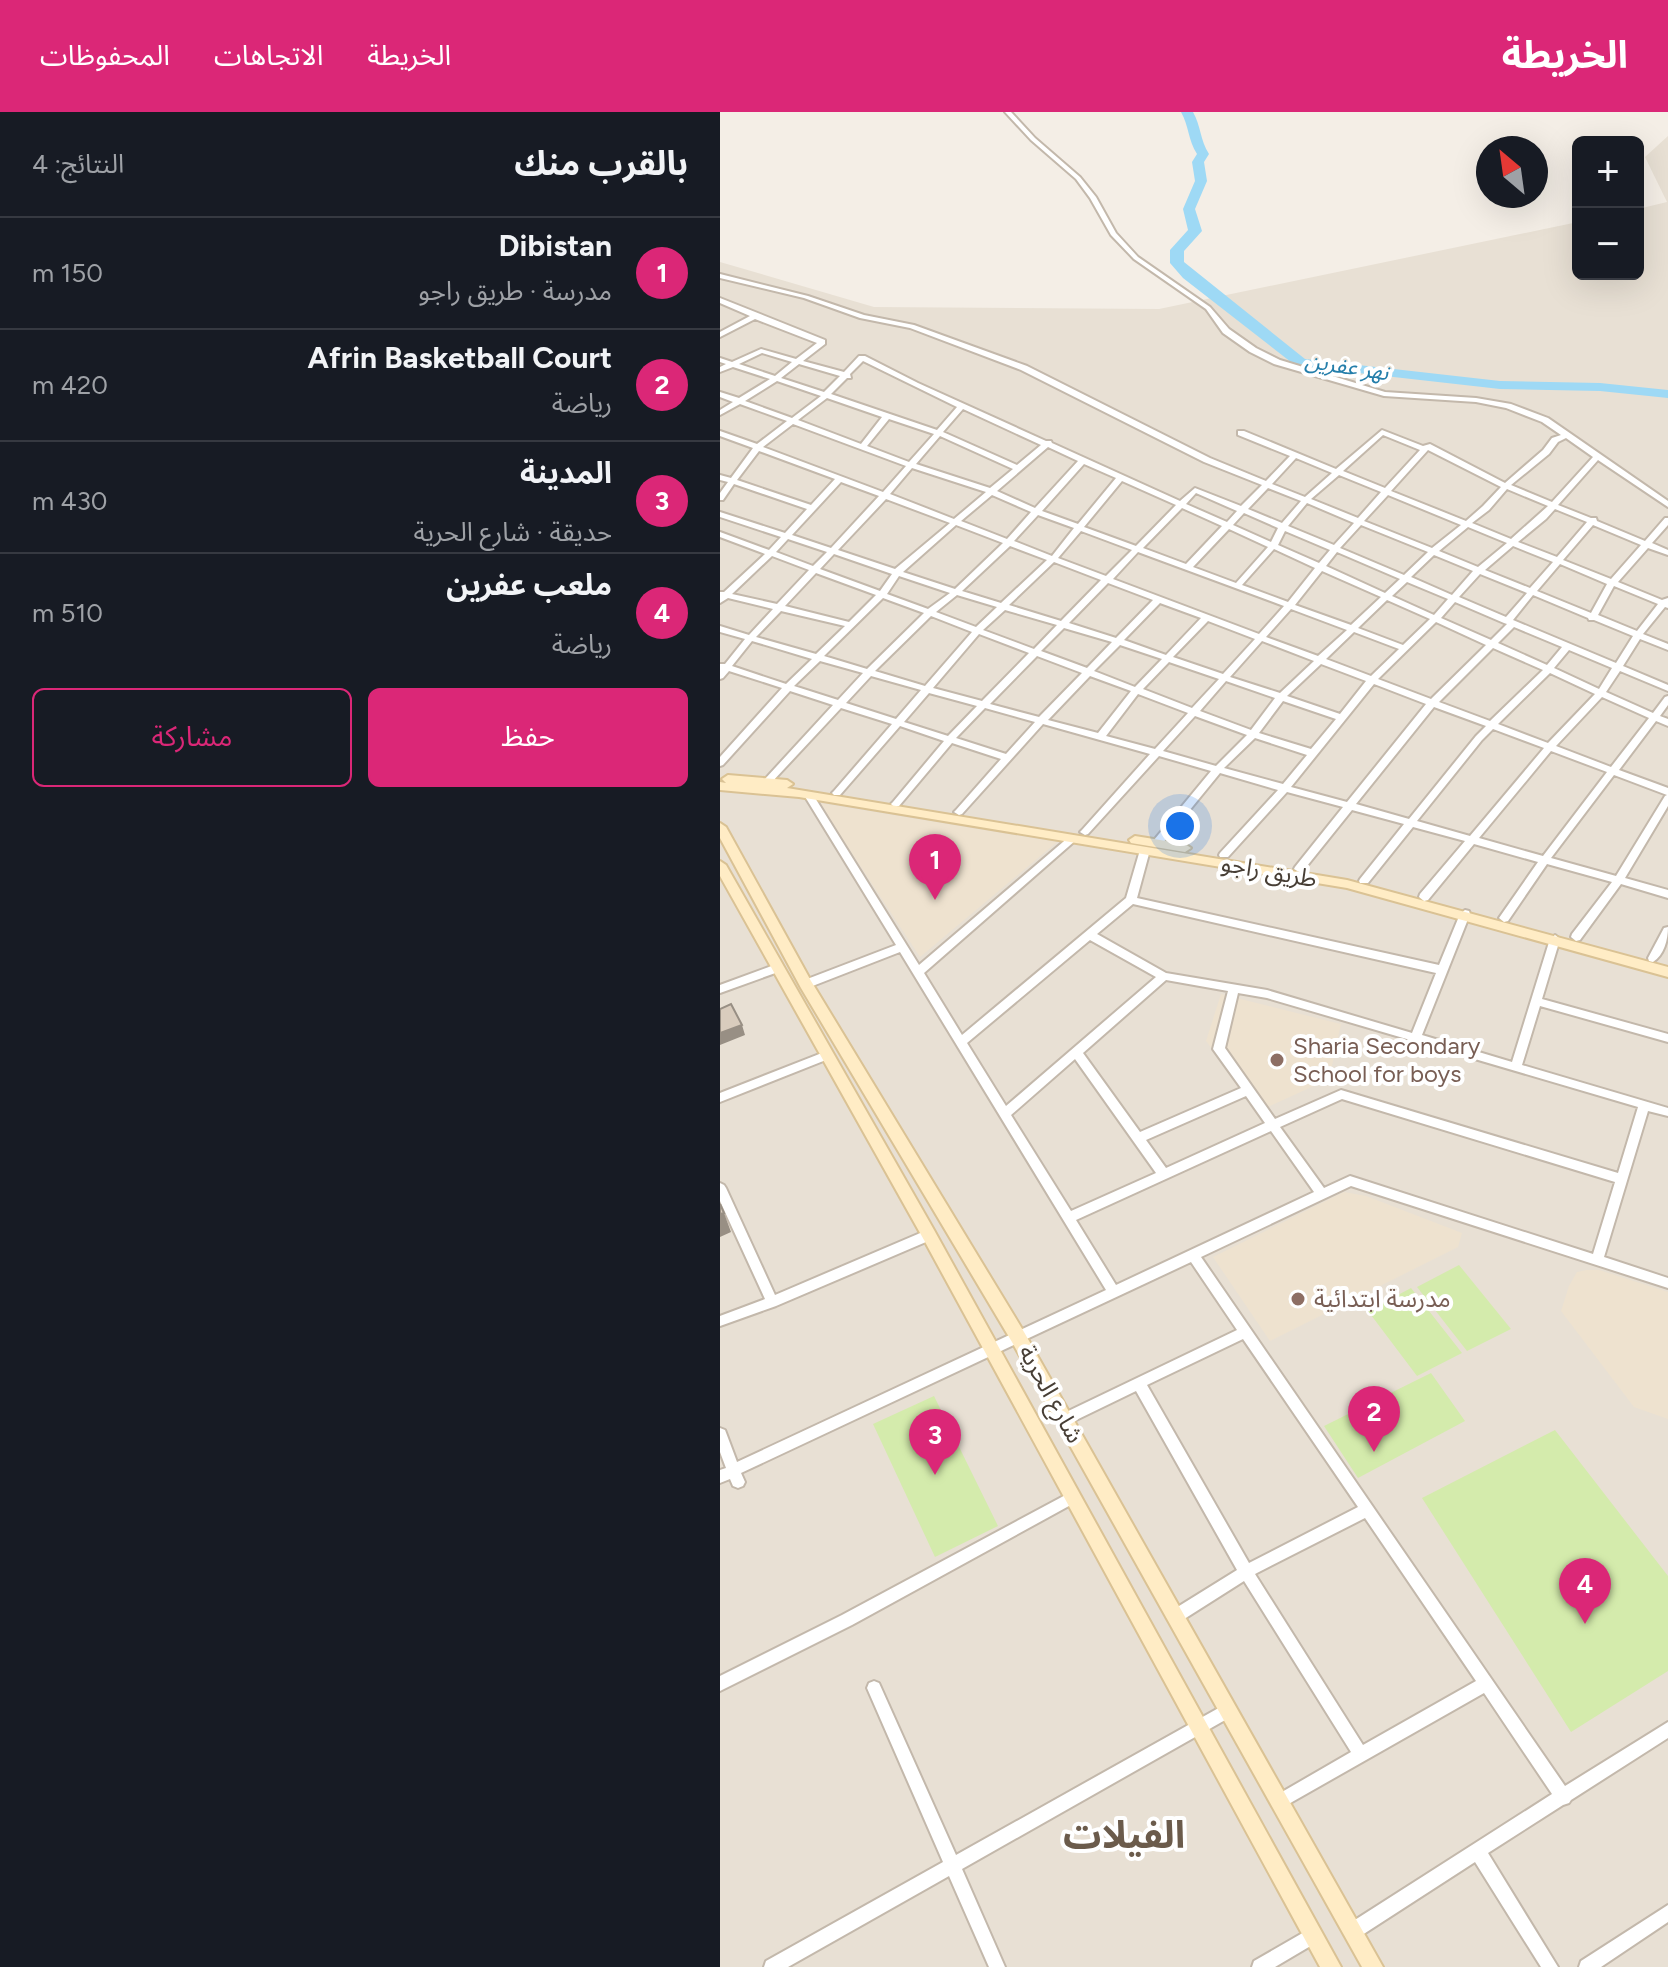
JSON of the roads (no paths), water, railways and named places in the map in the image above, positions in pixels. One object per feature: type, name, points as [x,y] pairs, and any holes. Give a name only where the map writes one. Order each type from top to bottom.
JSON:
[{"type":"main road","name":"طريق راجو","points":[[720,784],[768,781],[959,812],[1145,850],[1347,884],[1668,972]]},
{"type":"main road","name":"طريق راجو","points":[[720,784],[1079,835],[1158,842],[1364,881],[1668,962]]},
{"type":"main road","name":"شارع الحرية","points":[[720,827],[806,984],[827,1055],[1331,1967]]},
{"type":"main road","name":"شارع الحرية","points":[[720,865],[777,968],[816,1017],[1018,1337],[1373,1967]]},
{"type":"main road","points":[[751,921],[768,915]]},
{"type":"street","points":[[1008,112],[1033,139],[1078,178],[1093,197],[1113,234],[1136,258],[1208,308],[1226,331],[1253,350],[1277,362],[1384,394],[1476,400],[1508,406],[1545,420],[1668,505]]},
{"type":"street","points":[[720,276],[806,297],[862,317],[912,326],[1013,364],[1207,460],[1668,647]]},
{"type":"street","points":[[720,300],[822,342],[774,380],[720,413]]},
{"type":"street","points":[[720,335],[755,316]]},
{"type":"street","points":[[720,370],[761,351],[848,376]]},
{"type":"street","points":[[720,498],[758,447],[824,397],[848,376],[862,358],[962,406],[1668,723]]},
{"type":"street","points":[[720,360],[939,433],[1017,468]]},
{"type":"street","points":[[720,394],[911,465],[991,491],[1035,511],[1404,648]]},
{"type":"street","points":[[720,676],[724,666],[884,496],[962,406]]},
{"type":"street","points":[[862,447],[887,416]]},
{"type":"street","points":[[1237,586],[1274,545],[1283,527],[1305,501],[1382,432],[1425,449]]},
{"type":"street","points":[[720,433],[1668,792]]},
{"type":"street","points":[[1241,433],[1558,562],[1666,602],[1638,635],[1601,693],[1549,748],[1424,897]]},
{"type":"street","points":[[1158,842],[1219,768],[1253,734],[1281,697],[1317,661],[1546,452],[1555,440],[1567,435]]},
{"type":"street","points":[[720,763],[788,687],[882,594],[897,572],[1048,443]]},
{"type":"street","points":[[917,973],[1079,835],[1290,605],[1335,549],[1427,446],[1506,486],[1668,553]]},
{"type":"street","points":[[1187,568],[1295,455]]},
{"type":"street","points":[[1224,855],[1285,788],[1371,681],[1435,619],[1479,570],[1554,504],[1598,456]]},
{"type":"street","points":[[768,781],[870,671],[930,612],[1010,541],[1083,460]]},
{"type":"street","points":[[720,477],[811,508]]},
{"type":"street","points":[[837,793],[978,630],[1054,558],[1121,477]]},
{"type":"street","points":[[722,596],[771,553],[839,479]]},
{"type":"street","points":[[896,804],[951,738],[1195,490],[1668,688]]},
{"type":"street","points":[[720,514],[1002,607],[1064,623],[1340,717]]},
{"type":"street","points":[[1299,869],[1431,704],[1494,644],[1532,591],[1593,520]]},
{"type":"street","points":[[1592,618],[1612,583],[1668,520]]},
{"type":"street","points":[[720,534],[1253,734],[1312,753]]},
{"type":"street","points":[[722,596],[851,625]]},
{"type":"street","points":[[959,812],[1042,720],[1158,600]]},
{"type":"street","points":[[1101,736],[1137,690],[1206,618]]},
{"type":"street","points":[[720,629],[1668,894]]},
{"type":"street","points":[[1364,881],[1479,738],[1549,669],[1567,646]]},
{"type":"street","points":[[724,666],[1007,758]]},
{"type":"street","points":[[1504,918],[1543,860],[1614,773],[1668,699]]},
{"type":"street","points":[[809,795],[1114,1292]]},
{"type":"street","points":[[1576,937],[1618,881],[1668,798]]},
{"type":"street","points":[[960,1043],[1131,900],[1145,850]]},
{"type":"street","points":[[1131,900],[1442,970]]},
{"type":"street","points":[[1416,1036],[1465,914]]},
{"type":"street","points":[[1653,958],[1668,931]]},
{"type":"street","points":[[1090,935],[1164,976],[1267,994],[1668,1112]]},
{"type":"street","points":[[1516,1066],[1555,939]]},
{"type":"street","points":[[806,984],[901,947]]},
{"type":"street","points":[[720,989],[777,968]]},
{"type":"street","points":[[1004,1115],[1164,976]]},
{"type":"street","points":[[1234,988],[1219,1049],[1322,1194]]},
{"type":"street","points":[[1536,1001],[1668,1038]]},
{"type":"street","points":[[1076,1052],[1164,1174]]},
{"type":"street","points":[[720,1098],[827,1055]]},
{"type":"street","points":[[1138,1138],[1248,1090]]},
{"type":"street","points":[[1068,1218],[1341,1094],[1622,1179]]},
{"type":"street","points":[[1597,1260],[1644,1105]]},
{"type":"street","points":[[720,1434],[731,1477],[991,1349],[1350,1181],[1668,1283]]},
{"type":"street","points":[[720,1188],[772,1302]]},
{"type":"street","points":[[720,1321],[929,1235]]},
{"type":"street","points":[[1193,1255],[1564,1798]]},
{"type":"street","points":[[1065,1419],[1245,1332]]},
{"type":"street","points":[[1139,1383],[1246,1572],[1361,1755]]},
{"type":"street","points":[[720,1684],[847,1620],[1073,1497]]},
{"type":"street","points":[[1176,1616],[1246,1572],[1366,1510]]},
{"type":"street","points":[[1280,1801],[1485,1684]]},
{"type":"street","points":[[874,1688],[997,1967]]},
{"type":"street","points":[[772,1967],[1229,1710]]},
{"type":"street","points":[[1353,1931],[1668,1729]]},
{"type":"street","points":[[1478,1852],[1550,1967]]},
{"type":"street","points":[[1587,1967],[1666,1918]]},
{"type":"street","points":[[1260,1967],[1313,1935]]},
{"type":"waterway","name":"نهر عفرين","points":[[1187,112],[1194,124],[1195,142],[1203,154],[1198,162],[1201,181],[1189,209],[1195,231],[1177,250],[1177,263],[1188,275],[1301,363],[1500,385],[1600,387],[1668,394]]},
{"type":"place","name":"Dibistan","points":[[935,900]]},
{"type":"place","name":"Sharia Secondary School for boys","points":[[1277,1060]]},
{"type":"place","name":"مدرسة ابتدائية","points":[[1298,1299]]},
{"type":"place","name":"Afrin Basketball Court","points":[[1374,1452]]},
{"type":"place","name":"المدينة","points":[[935,1475]]},
{"type":"place","name":"ملعب عفرين","points":[[1585,1624]]},
{"type":"district","name":"الفيلات","points":[[1124,1835]]}]
